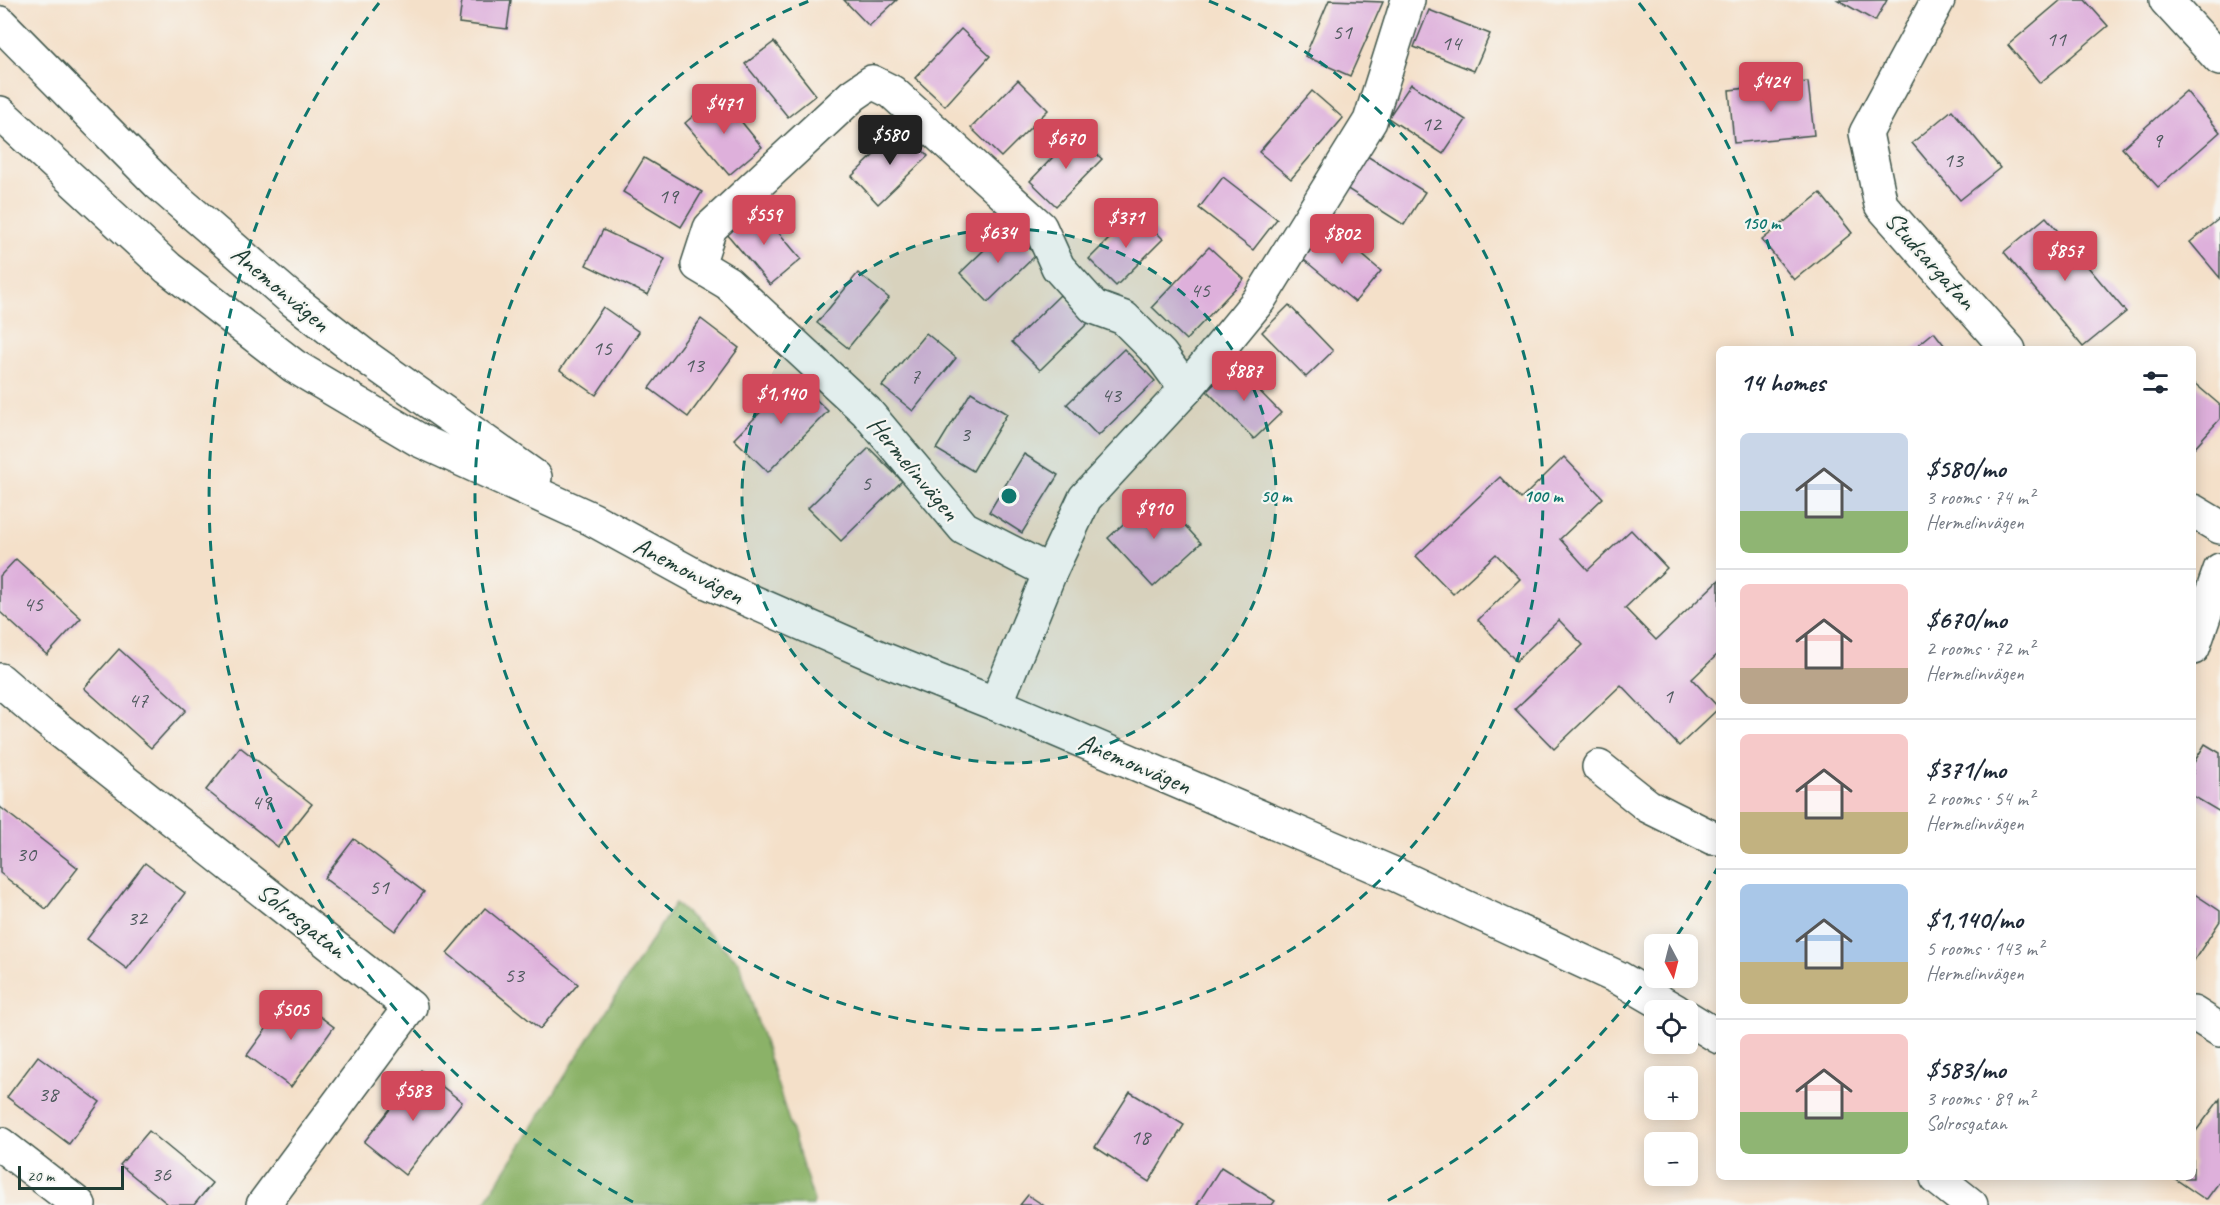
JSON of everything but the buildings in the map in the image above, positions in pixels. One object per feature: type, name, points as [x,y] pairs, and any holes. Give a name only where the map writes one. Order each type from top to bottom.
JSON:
[{"type":"street","points":[[996,704],[1050,572],[1085,498],[1186,389],[1258,300],[1370,121],[1408,0]]},
{"type":"street","name":"Studsargatan","points":[[1938,0],[1866,133],[1881,204],[2005,346]]},
{"type":"street","points":[[2166,0],[2220,59]]},
{"type":"street","name":"Anemonvägen","points":[[0,23],[159,184],[294,301],[366,357],[592,519]]},
{"type":"street","name":"Hermelinvägen","points":[[1050,572],[964,528],[866,411],[728,283],[698,265],[710,228],[853,95],[872,82],[892,92],[1040,227],[1058,267],[1094,307],[1124,318],[1161,355],[1186,389]]},
{"type":"street","name":"Anemonvägen","points":[[0,113],[168,268],[294,366],[419,440],[592,519],[705,581],[883,660],[996,704],[1394,873],[1619,978],[1657,1000]]},
{"type":"street","points":[[2196,514],[2220,527]]},
{"type":"street","points":[[2196,639],[2220,570]]},
{"type":"street","name":"Solrosgatan","points":[[0,680],[44,718],[410,1007],[263,1205]]},
{"type":"street","points":[[1599,768],[1647,806],[1716,838]]},
{"type":"street","points":[[2196,1015],[2220,1030]]},
{"type":"street","points":[[1698,1024],[1716,1035]]},
{"type":"street","points":[[0,1144],[79,1205]]},
{"type":"street","points":[[1940,1180],[1971,1205]]},
{"type":"green space","points":[[675,903],[739,962],[814,1201],[813,1205],[483,1205]]}]
